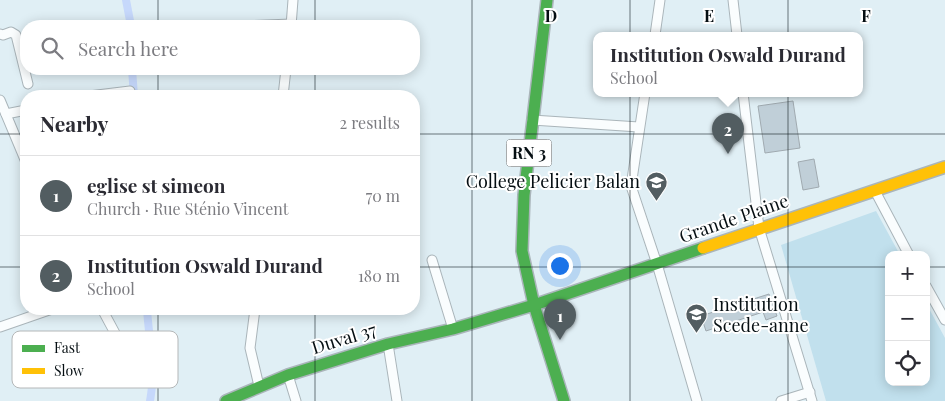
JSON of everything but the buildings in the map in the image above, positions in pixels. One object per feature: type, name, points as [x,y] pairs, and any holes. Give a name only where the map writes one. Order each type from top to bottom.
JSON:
[{"type":"street","points":[[291,20],[293,0]]},
{"type":"street","name":"RN 3","points":[[547,0],[532,120],[522,251],[534,305],[564,401]]},
{"type":"street","points":[[655,32],[660,0]]},
{"type":"street","points":[[733,0],[737,32]]},
{"type":"street","points":[[0,34],[4,35],[11,32],[16,35],[20,46]]},
{"type":"street","points":[[27,75],[28,84]]},
{"type":"street","points":[[284,90],[286,75]]},
{"type":"street","points":[[644,97],[631,186],[657,264],[697,401]]},
{"type":"street","points":[[743,97],[759,228],[811,396],[781,401]]},
{"type":"street","points":[[3,107],[20,109]]},
{"type":"street","points":[[3,107],[20,148]]},
{"type":"street","points":[[532,120],[640,127]]},
{"type":"street","name":"Grande Plaine","points":[[534,305],[945,167]]},
{"type":"street","points":[[875,191],[907,251]]},
{"type":"street","points":[[432,260],[453,329]]},
{"type":"street","points":[[930,293],[945,320]]},
{"type":"street","name":"Duval 37","points":[[226,401],[288,374],[388,344],[453,329],[534,305]]},
{"type":"street","points":[[0,327],[35,315]]},
{"type":"street","points":[[105,315],[114,331]]},
{"type":"street","points":[[254,315],[250,348],[259,386]]},
{"type":"street","points":[[388,344],[397,401]]},
{"type":"street","points":[[288,374],[296,401]]},
{"type":"shaded area","points":[[876,211],[898,251],[885,251],[885,386],[930,386],[930,310],[945,338],[945,401],[826,401],[781,245]]},
{"type":"waterway","points":[[126,0],[130,20]]},
{"type":"waterway","points":[[132,75],[134,90]]},
{"type":"waterway","points":[[148,315],[149,331]]},
{"type":"waterway","points":[[150,401],[152,388]]},
{"type":"traffic: fast","points":[[547,0],[524,195],[522,251],[534,305],[564,401]]},
{"type":"traffic: fast","points":[[226,401],[288,375],[388,344],[453,329],[534,305],[703,248]]},
{"type":"traffic: slow","points":[[703,248],[945,167]]},
{"type":"place","name":"Institution Oswald Durand","points":[[728,154]]},
{"type":"place","name":"College Pelicier Balan","points":[[656,201]]},
{"type":"place","name":"Institution Scede-anne","points":[[697,334]]},
{"type":"place","name":"eglise st simeon","points":[[560,340]]}]
